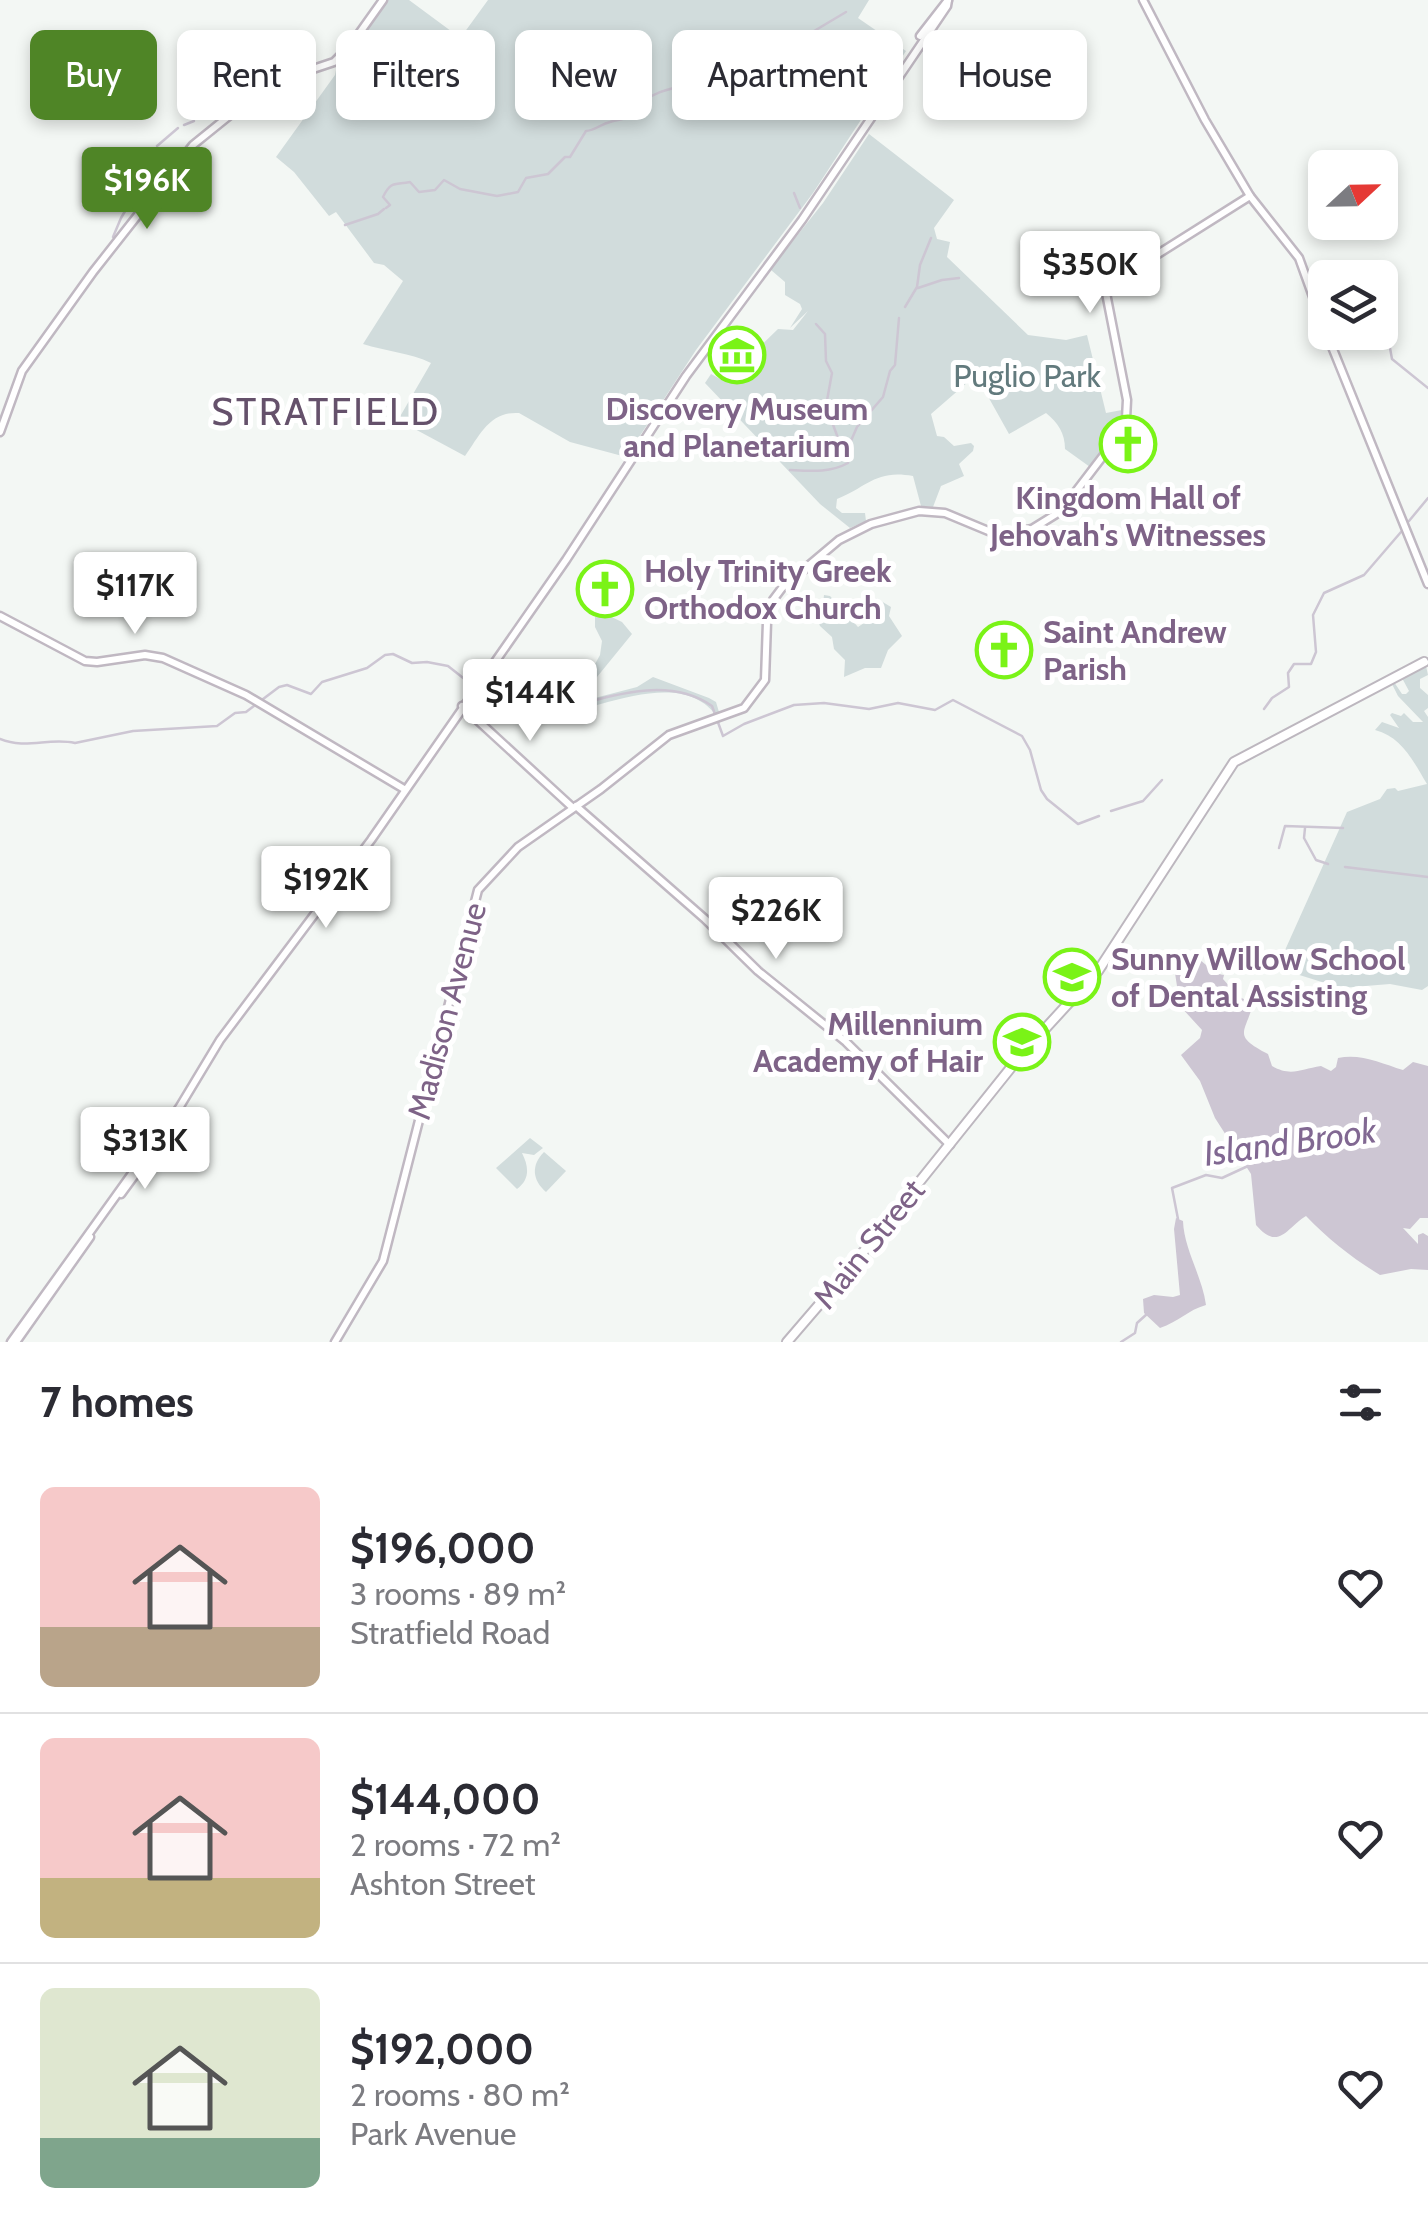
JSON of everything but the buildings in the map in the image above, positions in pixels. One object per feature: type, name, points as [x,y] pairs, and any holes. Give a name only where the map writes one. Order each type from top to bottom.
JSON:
[{"type":"main road","points":[[0,432],[22,371],[93,272],[193,145],[261,90],[328,65],[352,45],[383,0]]},
{"type":"main road","points":[[14,1342],[182,1110],[223,1043],[295,942],[372,840],[566,560],[686,376],[840,164],[948,0]]},
{"type":"main road","points":[[1142,0],[1250,196],[1299,258],[1308,282]]},
{"type":"main road","name":"Madison Avenue","points":[[335,1342],[383,1261],[474,898],[518,847],[669,735],[742,710],[763,684],[767,622],[774,600],[782,588],[839,540],[871,524],[919,511],[945,513],[998,535],[1032,529],[1061,511],[1116,439],[1126,419],[1127,400],[1106,293],[1123,276],[1250,196]]},
{"type":"main road","points":[[1334,350],[1428,584]]},
{"type":"main road","points":[[0,616],[85,660],[154,656],[257,702],[404,789]]},
{"type":"main road","name":"Main Street","points":[[790,1342],[1098,970],[1230,772],[1247,755],[1426,661]]},
{"type":"main road","points":[[462,706],[705,919],[758,971],[846,1042],[950,1145]]},
{"type":"green space","points":[[387,0],[409,0],[450,30],[366,30]]},
{"type":"green space","points":[[488,0],[869,0],[858,18],[875,30],[672,30],[672,120],[861,120],[813,193],[696,350],[626,457],[570,442],[519,413],[493,420],[465,456],[398,420],[431,363],[363,344],[403,281],[384,265],[374,263],[336,212],[329,216],[294,172],[276,157],[303,120],[316,120],[316,101],[336,70],[336,120],[495,120],[495,30],[466,30]]},
{"type":"green space","name":"Puglio Park","points":[[869,134],[954,200],[934,228],[937,239],[950,242],[947,257],[1028,335],[1066,340],[1087,335],[1106,413],[1122,410],[1117,430],[1090,467],[1065,449],[1060,429],[1046,413],[1009,434],[976,375],[931,414],[937,436],[954,446],[974,446],[959,464],[964,476],[941,486],[933,507],[921,506],[913,476],[900,474],[872,480],[837,499],[836,508],[842,513],[865,513],[866,521],[850,528],[820,504],[705,383],[711,374],[724,381],[778,329],[793,330],[808,311],[790,328],[802,309],[785,295],[785,282],[772,267],[823,203]]},
{"type":"green space","points":[[824,595],[830,596],[858,627],[879,613],[872,600],[876,598],[891,607],[889,616],[902,636],[888,650],[881,668],[865,668],[844,677],[845,660],[834,649],[832,637],[820,626],[815,613],[819,609],[827,613]]},
{"type":"green space","points":[[595,609],[622,622],[632,634],[588,688],[591,699],[637,687],[653,677],[709,698],[716,702],[719,712],[715,714],[698,700],[656,693],[563,714],[534,716],[509,709],[478,692],[498,664],[533,699],[555,702],[569,696],[589,675],[600,655],[602,641],[595,627]]},
{"type":"green space","points":[[1426,666],[1428,675],[1420,679],[1420,688],[1428,695],[1428,708],[1424,711],[1428,717],[1428,986],[1422,990],[1390,984],[1341,988],[1277,968],[1347,812],[1380,799],[1387,789],[1398,791],[1427,784],[1400,744],[1375,730],[1382,722],[1399,728],[1392,713],[1404,713],[1413,722],[1423,722],[1392,684],[1406,694],[1409,691],[1402,678]]},
{"type":"green space","points":[[530,1138],[543,1148],[534,1155],[522,1153],[527,1173],[517,1189],[496,1168]]},
{"type":"green space","points":[[544,1152],[566,1171],[546,1192],[535,1172]]},
{"type":"water","points":[[1186,955],[1224,975],[1223,979],[1238,996],[1253,1004],[1245,1038],[1268,1054],[1272,1066],[1296,1071],[1321,1066],[1331,1071],[1338,1058],[1354,1057],[1403,1070],[1413,1062],[1428,1066],[1428,1218],[1420,1218],[1410,1229],[1403,1228],[1418,1244],[1418,1235],[1428,1236],[1428,1270],[1380,1275],[1341,1248],[1306,1216],[1277,1237],[1256,1225],[1251,1174],[1215,1118],[1200,1081],[1181,1055],[1200,1038],[1202,1030],[1180,1006],[1175,973]]},
{"type":"water","points":[[1176,1218],[1183,1221],[1206,1305],[1160,1328],[1144,1313],[1143,1299],[1180,1295]]},
{"type":"waterway","points":[[816,30],[846,12]]},
{"type":"waterway","points":[[652,96],[672,88]]},
{"type":"waterway","points":[[386,208],[390,205],[383,197],[388,188],[410,182],[419,192],[435,190],[444,180],[460,189],[497,196],[518,192],[526,178],[548,174],[565,157],[570,157],[586,131],[619,120]]},
{"type":"waterway","points":[[184,125],[194,121]]},
{"type":"waterway","points":[[157,146],[178,128]]},
{"type":"waterway","points":[[138,187],[145,175],[152,172],[154,155]]},
{"type":"waterway","points":[[794,193],[800,208]]},
{"type":"waterway","points":[[113,237],[134,196]]},
{"type":"waterway","points":[[345,225],[384,209]]},
{"type":"waterway","points":[[905,307],[917,287],[920,265],[931,238]]},
{"type":"waterway","points":[[918,288],[959,278]]},
{"type":"waterway","points":[[790,470],[827,470],[848,463],[857,427],[883,397],[895,365],[899,318]]},
{"type":"waterway","points":[[816,324],[825,334],[826,361],[832,373],[826,406],[838,438],[848,444]]},
{"type":"waterway","points":[[1390,350],[1392,359],[1428,388]]},
{"type":"waterway","points":[[1409,521],[1428,498]]},
{"type":"waterway","points":[[1264,709],[1289,687],[1288,673],[1294,664],[1311,664],[1316,652],[1313,615],[1324,593],[1364,575],[1401,532]]},
{"type":"waterway","points":[[0,739],[75,743],[133,731],[217,726],[235,713],[246,712],[279,687],[287,685],[311,694],[322,682],[367,668],[393,654],[412,663],[448,666],[472,685]]},
{"type":"waterway","points":[[480,690],[503,703],[537,714],[641,691],[678,692],[712,706],[723,736],[794,705],[824,703],[869,709],[898,703],[935,710],[953,700],[1022,736],[1041,790],[1078,824],[1099,816]]},
{"type":"waterway","points":[[1111,811],[1143,801],[1162,780]]},
{"type":"waterway","points":[[1279,848],[1285,826],[1343,828]]},
{"type":"waterway","points":[[1305,828],[1304,838],[1316,860],[1328,864]]},
{"type":"waterway","points":[[1345,867],[1428,877]]},
{"type":"waterway","name":"Island Brook","points":[[1178,1219],[1172,1188],[1206,1175],[1222,1178],[1248,1166]]},
{"type":"waterway","name":"Island Brook","points":[[1121,1342],[1135,1333],[1137,1323],[1147,1314]]},
{"type":"place","name":"Discovery Museum and Planetarium","points":[[737,355]]},
{"type":"place","name":"Kingdom Hall of Jehovah's Witnesses","points":[[1128,444]]},
{"type":"place","name":"Holy Trinity Greek Orthodox Church","points":[[605,589]]},
{"type":"place","name":"Saint Andrew Parish","points":[[1004,650]]},
{"type":"place","name":"Sunny Willow School of Dental Assisting","points":[[1072,977]]},
{"type":"place","name":"Millennium Academy of Hair","points":[[1022,1042]]},
{"type":"district","name":"STRATFIELD","points":[[326,412]]}]
